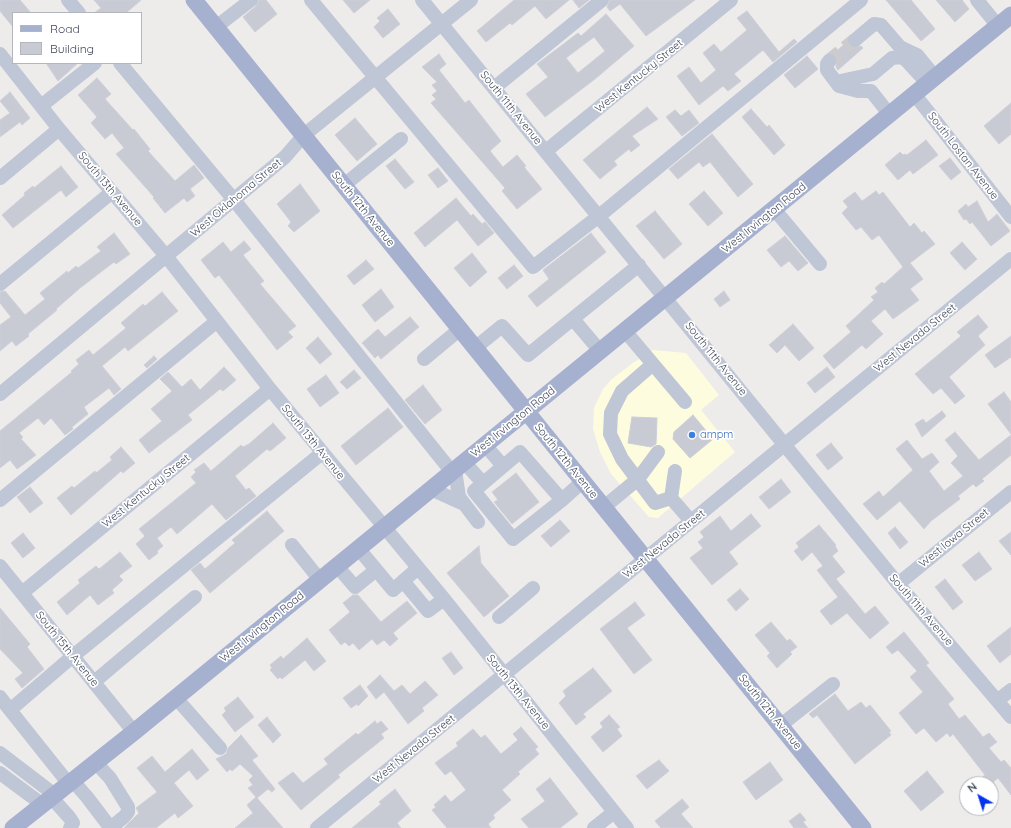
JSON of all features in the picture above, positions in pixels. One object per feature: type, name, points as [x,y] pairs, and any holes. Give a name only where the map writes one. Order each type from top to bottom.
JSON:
[{"type":"main road","name":"South 12th Avenue","points":[[194,0],[863,828]]},
{"type":"main road","name":"West Irvington Road","points":[[21,826],[50,800],[1011,15]]},
{"type":"street","points":[[68,0],[78,12]]},
{"type":"street","points":[[216,28],[251,0]]},
{"type":"street","points":[[311,0],[533,267],[599,216],[861,0]]},
{"type":"street","name":"South 11th Avenue","points":[[422,0],[898,584],[1011,717]]},
{"type":"street","name":"West Oklahoma Street","points":[[0,394],[285,157],[304,135],[471,0]]},
{"type":"street","points":[[494,88],[602,0]]},
{"type":"street","name":"West Kentucky Street","points":[[546,151],[732,0]]},
{"type":"street","points":[[977,0],[998,26]]},
{"type":"street","points":[[855,40],[874,24],[881,25],[900,47],[917,55],[926,85]]},
{"type":"street","points":[[836,82],[872,74],[892,58],[901,57],[906,60],[926,85]]},
{"type":"street","points":[[829,61],[827,64],[827,70],[839,86],[858,91],[871,91],[890,115]]},
{"type":"street","name":"South 13th Avenue","points":[[3,63],[41,106],[166,256],[270,389],[444,599],[627,828]]},
{"type":"street","points":[[41,106],[94,64]]},
{"type":"street","points":[[128,64],[238,207],[457,468],[483,483]]},
{"type":"street","name":"South Lostan Avenue","points":[[926,85],[1011,217]]},
{"type":"street","points":[[0,178],[59,129]]},
{"type":"street","points":[[344,185],[401,139]]},
{"type":"street","points":[[0,284],[112,192]]},
{"type":"street","points":[[774,209],[820,264]]},
{"type":"street","name":"West Nevada Street","points":[[318,828],[1011,259]]},
{"type":"street","points":[[475,348],[502,326],[528,356],[639,265]]},
{"type":"street","points":[[573,318],[600,351]]},
{"type":"street","points":[[0,500],[217,321]]},
{"type":"street","points":[[424,359],[460,329]]},
{"type":"street","points":[[625,331],[685,402]]},
{"type":"street","points":[[653,364],[622,391],[612,413],[610,434],[622,459],[655,503],[671,498]]},
{"type":"street","name":"West Kentucky Street","points":[[22,593],[270,389]]},
{"type":"street","points":[[485,445],[503,466]]},
{"type":"street","points":[[562,500],[520,452],[474,491],[513,539],[562,500],[583,481]]},
{"type":"street","points":[[604,506],[637,480],[658,452]]},
{"type":"street","points":[[10,710],[73,656],[322,453]]},
{"type":"street","points":[[457,468],[459,497],[462,503],[478,522]]},
{"type":"street","points":[[675,471],[671,498],[691,521]]},
{"type":"street","points":[[431,489],[462,503]]},
{"type":"street","name":"West Iowa Street","points":[[898,584],[1011,492]]},
{"type":"street","points":[[292,545],[320,580]]},
{"type":"street","points":[[358,548],[393,590],[418,568]]},
{"type":"street","name":"South 15th Avenue","points":[[0,566],[134,732]]},
{"type":"street","points":[[337,566],[355,587],[376,570]]},
{"type":"street","points":[[403,581],[428,611],[444,599]]},
{"type":"street","points":[[499,617],[533,588]]},
{"type":"street","points":[[94,682],[195,597]]},
{"type":"street","points":[[781,725],[833,684]]},
{"type":"street","points":[[998,700],[1011,690]]},
{"type":"street","points":[[0,697],[71,783],[87,797],[109,826],[113,826],[128,812],[128,807],[110,778],[96,763]]},
{"type":"street","points":[[176,698],[220,748]]},
{"type":"street","points":[[0,753],[69,817],[73,823],[70,828]]},
{"type":"street","points":[[0,773],[50,800]]},
{"type":"street","points":[[594,828],[614,812]]},
{"type":"shaded area","points":[[653,350],[686,353],[719,395],[701,410],[735,452],[658,518],[649,517],[611,474],[600,452],[593,429],[594,408],[603,389],[612,379]]},
{"type":"building","points":[[0,0],[20,0],[30,12],[12,12],[12,26],[0,11]]},
{"type":"building","points":[[94,0],[141,0],[127,12],[95,12],[101,8]]},
{"type":"building","points":[[259,0],[266,0],[277,14],[255,32],[243,17],[256,6]]},
{"type":"building","points":[[343,0],[370,0],[354,13]]},
{"type":"building","points":[[514,0],[569,0],[546,19],[535,6],[512,25],[510,23],[486,42],[477,31]]},
{"type":"building","points":[[573,0],[589,0],[579,8]]},
{"type":"building","points":[[610,0],[695,0],[646,36],[620,4],[610,11],[607,7]]},
{"type":"building","points":[[886,0],[911,0],[935,29],[921,41]]},
{"type":"building","points":[[936,0],[962,0],[969,9],[955,22]]},
{"type":"building","points":[[388,9],[400,24],[383,38],[374,27],[380,21],[377,18]]},
{"type":"building","points":[[747,11],[779,52],[794,39],[797,42],[773,62],[763,50],[734,74],[741,81],[728,91],[723,86],[699,105],[677,76],[689,67],[701,83],[716,70],[703,53],[714,44],[721,52],[747,30],[737,18]]},
{"type":"building","points":[[606,14],[634,46],[595,79],[545,117],[526,94],[548,77],[537,64],[578,33],[581,36]],"holes":[[[594,37],[605,51],[578,73],[566,58]]]},
{"type":"building","points":[[847,42],[852,48],[861,46],[863,48],[838,70],[836,67],[837,58],[833,54]]},
{"type":"building","points":[[439,54],[446,64],[439,70],[465,103],[469,100],[501,141],[490,151],[503,167],[517,155],[526,166],[524,167],[542,189],[517,209],[502,191],[505,188],[431,103],[436,99],[432,95],[437,91],[432,85],[437,82],[422,67]]},
{"type":"building","points":[[807,56],[818,69],[795,88],[784,75]]},
{"type":"building","points":[[47,64],[77,64],[58,81]]},
{"type":"building","points":[[97,78],[111,94],[105,99],[133,130],[134,129],[150,149],[148,151],[175,181],[194,165],[204,178],[190,189],[195,196],[187,202],[184,198],[165,213],[153,198],[154,197],[116,154],[124,148],[112,133],[105,139],[91,123],[97,117],[78,95]]},
{"type":"building","points":[[10,92],[30,118],[22,125],[20,122],[0,137],[0,120],[10,113],[0,101]]},
{"type":"building","points":[[1011,103],[1011,134],[999,144],[984,126]]},
{"type":"building","points":[[647,107],[658,119],[632,136],[640,145],[631,152],[629,149],[614,161],[617,165],[600,179],[583,160]]},
{"type":"building","points":[[751,109],[767,127],[769,125],[785,145],[774,155],[742,117]]},
{"type":"building","points":[[675,110],[681,116],[689,110],[699,123],[682,136],[666,117]]},
{"type":"building","points":[[355,118],[377,144],[357,161],[335,135]]},
{"type":"building","points":[[712,134],[753,184],[738,197],[710,162],[703,167],[699,162],[678,179],[669,169]]},
{"type":"building","points":[[926,140],[938,155],[913,174],[910,170],[898,180],[885,165],[900,152],[903,155],[907,155]]},
{"type":"building","points":[[950,158],[961,172],[951,180],[939,166]]},
{"type":"building","points":[[395,159],[414,182],[405,189],[386,166]]},
{"type":"building","points":[[61,166],[78,187],[66,197],[61,190],[13,228],[2,215],[25,195],[24,193],[33,186],[34,188]]},
{"type":"building","points":[[438,168],[448,181],[438,188],[428,175]]},
{"type":"building","points":[[300,184],[320,211],[294,232],[288,226],[291,222],[277,204]]},
{"type":"building","points":[[704,191],[723,213],[708,226],[689,204]]},
{"type":"building","points":[[876,191],[879,195],[883,192],[910,227],[914,223],[922,233],[924,231],[935,244],[910,263],[923,279],[910,289],[919,300],[893,319],[885,309],[871,321],[883,334],[866,349],[862,345],[834,369],[823,356],[851,332],[846,326],[874,300],[871,297],[878,292],[875,288],[882,282],[884,284],[903,267],[879,235],[872,240],[861,227],[856,230],[842,213],[848,207],[843,201],[855,192],[862,201]]},
{"type":"building","points":[[456,198],[471,216],[473,214],[482,224],[485,222],[494,233],[478,246],[457,220],[425,247],[414,233]]},
{"type":"building","points":[[977,201],[988,222],[997,214],[1010,231],[991,246],[972,222],[970,224],[966,219],[964,220],[958,211],[966,204],[968,207]]},
{"type":"building","points":[[655,211],[682,244],[664,259],[636,226]]},
{"type":"building","points":[[114,233],[130,254],[116,264],[114,262],[80,288],[56,309],[57,310],[28,334],[29,336],[16,346],[12,341],[0,351],[0,325],[11,317],[0,303],[0,292],[5,291],[25,315],[45,299],[40,293],[67,271],[68,273],[76,266],[78,268],[101,251],[97,247]]},
{"type":"building","points":[[591,233],[606,252],[537,307],[528,296],[549,279],[543,270]]},
{"type":"building","points":[[785,236],[808,263],[798,271],[789,261],[781,267],[767,250]]},
{"type":"building","points":[[244,241],[251,249],[243,255],[264,281],[260,284],[296,326],[288,332],[293,337],[277,350],[219,275],[215,278],[201,260],[223,242],[231,252]]},
{"type":"building","points":[[962,242],[977,259],[965,270],[950,253]]},
{"type":"building","points":[[472,253],[487,272],[470,287],[454,268]]},
{"type":"building","points":[[366,260],[374,269],[354,285],[347,276]]},
{"type":"building","points":[[514,265],[523,276],[507,289],[498,278]]},
{"type":"building","points":[[381,289],[394,307],[375,322],[362,305]]},
{"type":"building","points":[[724,291],[730,300],[720,307],[714,299]]},
{"type":"building","points":[[162,292],[178,311],[128,351],[125,347],[102,366],[121,389],[114,395],[109,388],[84,407],[88,414],[65,435],[51,418],[44,425],[38,418],[19,433],[23,437],[21,439],[36,455],[17,469],[10,460],[0,468],[0,431],[72,372],[71,371],[79,364],[76,360],[89,350],[93,355],[126,328],[121,323],[143,304],[145,306]]},
{"type":"building","points":[[978,315],[988,327],[978,336],[985,345],[949,377],[965,396],[955,404],[941,388],[933,394],[915,374],[961,336],[957,332]]},
{"type":"building","points":[[410,317],[419,327],[381,359],[378,355],[375,358],[362,343],[378,329],[385,337]]},
{"type":"building","points":[[793,324],[814,348],[799,361],[785,345],[777,353],[769,345]]},
{"type":"building","points":[[1011,336],[1011,357],[995,368],[985,355]]},
{"type":"building","points":[[318,337],[332,354],[320,364],[306,348]]},
{"type":"building","points":[[154,356],[157,359],[147,368],[144,365]]},
{"type":"building","points":[[224,367],[236,380],[223,391],[220,389],[188,415],[192,420],[149,453],[139,440],[162,421],[151,409],[172,391],[160,379],[168,372],[182,387],[191,379],[200,390]]},
{"type":"building","points":[[827,367],[835,377],[815,393],[807,383]]},
{"type":"building","points":[[354,370],[361,378],[347,389],[340,382]]},
{"type":"building","points":[[326,375],[339,393],[320,407],[307,389]]},
{"type":"building","points":[[423,385],[442,410],[425,424],[405,400]]},
{"type":"building","points":[[1004,392],[1011,402],[1011,434],[988,404]]},
{"type":"building","points":[[388,408],[403,427],[356,465],[341,446]]},
{"type":"building","points":[[942,411],[946,416],[922,437],[915,424],[923,419],[926,423]]},
{"type":"building","name":"ampm","points":[[693,415],[713,439],[690,458],[673,439],[674,432]]},
{"type":"building","points":[[632,417],[657,418],[656,444],[651,447],[628,443]]},
{"type":"building","points":[[273,423],[286,438],[270,451],[267,449],[235,476],[246,490],[249,488],[256,496],[226,520],[212,504],[177,534],[171,527],[157,538],[163,546],[157,551],[158,553],[149,560],[136,544],[145,536],[139,529],[196,483],[191,477],[196,472],[194,470],[204,463],[211,471],[241,445],[243,447],[249,444]]},
{"type":"building","points":[[955,432],[979,460],[1011,435],[1011,455],[982,479],[984,481],[976,487],[973,484],[958,496],[960,499],[931,521],[924,529],[900,501],[877,520],[863,504],[879,491],[883,497],[913,470],[896,449],[907,440],[922,459],[932,453],[939,462],[929,471],[944,491],[963,476],[951,463],[958,456],[945,440]]},
{"type":"building","points":[[831,443],[843,458],[828,470],[816,455]]},
{"type":"building","points":[[121,447],[135,463],[123,473],[121,471],[71,515],[57,498],[72,486],[74,488],[95,471],[96,473],[112,460],[110,457]]},
{"type":"building","points":[[516,473],[539,502],[512,524],[494,502],[498,500],[492,492]]},
{"type":"building","points":[[781,479],[791,492],[769,509],[759,497]]},
{"type":"building","points":[[30,487],[43,503],[30,513],[17,497]]},
{"type":"building","points":[[267,511],[284,531],[210,593],[191,570],[200,563],[205,569],[235,543],[232,540]]},
{"type":"building","points":[[751,514],[761,526],[729,552],[738,564],[712,585],[690,558],[703,548],[698,542],[704,537],[700,532],[720,516],[731,531]]},
{"type":"building","points":[[560,520],[570,531],[551,547],[541,536]]},
{"type":"building","points":[[819,525],[836,545],[835,546],[838,551],[832,556],[845,572],[836,579],[865,614],[875,606],[889,623],[870,639],[847,613],[831,625],[820,611],[838,597],[817,570],[823,566],[812,552],[802,561],[794,551],[799,547],[796,543]]},
{"type":"building","points":[[895,527],[908,542],[900,549],[888,533]]},
{"type":"building","points":[[1011,532],[1011,555],[999,541]]},
{"type":"building","points":[[23,533],[35,548],[23,558],[11,543]]},
{"type":"building","points":[[479,546],[481,563],[509,596],[484,617],[447,573]]},
{"type":"building","points":[[120,552],[132,566],[119,576],[123,580],[112,590],[114,593],[98,605],[90,595],[67,615],[57,602],[80,583],[78,580],[96,566],[99,569]]},
{"type":"building","points":[[979,552],[992,569],[975,581],[962,565]]},
{"type":"building","points":[[945,579],[963,602],[953,610],[935,587]]},
{"type":"building","points":[[740,589],[749,599],[736,611],[727,600]]},
{"type":"building","points":[[353,595],[358,595],[381,622],[407,601],[417,613],[393,633],[398,639],[390,646],[384,640],[377,645],[372,639],[359,650],[353,643],[349,646],[345,642],[341,645],[329,630],[350,612],[343,603]]},
{"type":"building","points":[[635,602],[645,615],[627,628],[652,660],[634,674],[600,629]]},
{"type":"building","points":[[0,608],[30,644],[27,647],[44,669],[22,688],[15,679],[23,673],[0,649]]},
{"type":"building","points":[[771,622],[787,641],[790,639],[797,647],[790,652],[792,654],[777,668],[767,656],[770,653],[755,635]]},
{"type":"building","points":[[1011,627],[1011,654],[1000,663],[987,646]]},
{"type":"building","points":[[904,632],[929,663],[926,665],[954,699],[948,704],[959,719],[965,715],[983,737],[989,733],[997,742],[989,748],[1001,762],[1004,760],[1011,768],[1011,795],[999,779],[999,776],[984,776],[985,775],[953,734],[950,737],[947,733],[936,742],[924,728],[916,734],[899,713],[923,692],[910,677],[917,671],[898,650],[892,654],[886,647]]},
{"type":"building","points":[[307,638],[326,661],[314,671],[305,660],[282,679],[280,677],[278,679],[270,670],[272,668],[270,665],[281,656],[283,659]]},
{"type":"building","points":[[451,652],[463,668],[454,675],[442,658]]},
{"type":"building","points":[[593,668],[612,691],[583,714],[586,717],[576,725],[559,703],[566,696],[563,691]]},
{"type":"building","points":[[380,675],[394,691],[402,685],[410,694],[425,681],[438,695],[422,708],[424,711],[408,724],[384,692],[376,699],[367,687]]},
{"type":"building","points":[[360,685],[368,696],[358,706],[357,704],[351,708],[343,698]]},
{"type":"building","points":[[835,694],[848,711],[861,702],[866,708],[870,705],[891,731],[889,732],[891,735],[855,764],[817,715],[813,718],[809,714]]},
{"type":"building","points":[[238,697],[254,717],[235,732],[222,715],[226,711],[224,708]]},
{"type":"building","points":[[609,715],[620,727],[617,729],[622,736],[603,752],[591,737],[603,727],[600,723]]},
{"type":"building","points":[[267,717],[281,735],[273,743],[258,725]]},
{"type":"building","points":[[375,721],[377,724],[381,721],[388,729],[381,734],[384,738],[338,775],[340,777],[301,810],[278,783],[293,772],[303,783],[328,764],[324,759],[356,733],[358,735]]},
{"type":"building","points":[[521,727],[538,747],[535,749],[539,754],[518,772],[520,774],[502,790],[511,800],[493,815],[495,818],[488,824],[491,828],[447,828],[432,810],[436,807],[434,805],[445,795],[451,802],[466,790],[451,771],[445,775],[435,763],[458,746],[456,743],[473,729],[481,738],[485,735],[501,754],[518,740],[513,734]]},
{"type":"building","points":[[241,735],[258,756],[252,760],[275,789],[272,792],[268,789],[257,798],[283,828],[235,828],[253,813],[247,805],[256,797],[248,788],[253,785],[249,780],[253,776],[240,764],[232,771],[230,769],[227,772],[216,759],[226,754],[228,748]]},
{"type":"building","points":[[192,749],[209,770],[197,780],[189,770],[174,783],[193,806],[178,818],[175,813],[156,828],[124,828],[139,813],[136,808],[157,792],[137,768],[152,756],[165,772]]},
{"type":"building","points":[[659,760],[669,771],[647,789],[636,776]]},
{"type":"building","points":[[770,762],[783,780],[756,800],[743,782]]},
{"type":"building","points":[[927,771],[944,792],[921,811],[904,791]]},
{"type":"building","points":[[550,778],[578,814],[560,828],[529,828],[521,819],[545,801],[536,789]]},
{"type":"building","points":[[395,789],[411,811],[397,823],[401,828],[352,828],[381,804],[379,802]]},
{"type":"building","points":[[682,799],[689,807],[681,814],[693,828],[661,828],[655,821]]},
{"type":"building","points":[[800,813],[806,820],[803,822],[808,828],[794,828],[789,821]]},
{"type":"tunnel","points":[[829,61],[855,40]]},
{"type":"place","name":"ampm","points":[[692,435]]}]
